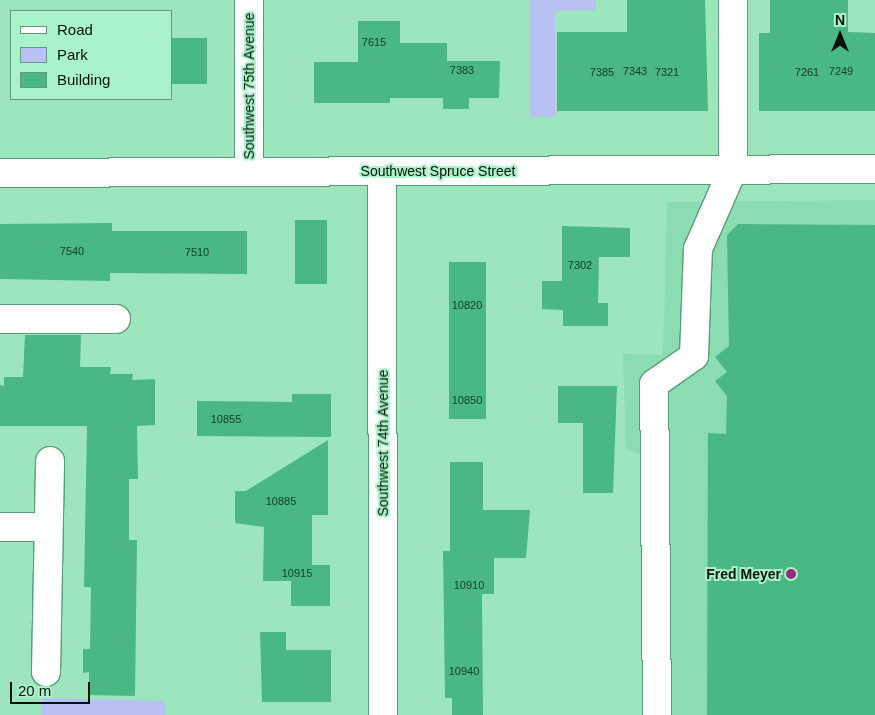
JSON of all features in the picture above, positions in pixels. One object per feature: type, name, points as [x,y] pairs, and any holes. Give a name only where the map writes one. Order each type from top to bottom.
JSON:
[{"type":"street","name":"Southwest 75th Avenue","points":[[248,171],[249,0]]},
{"type":"street","points":[[657,715],[654,384],[694,356],[698,249],[733,169],[733,0]]},
{"type":"street","name":"Southwest Spruce Street","points":[[0,173],[875,169]]},
{"type":"street","name":"Southwest 74th Avenue","points":[[382,171],[383,715]]},
{"type":"street","points":[[0,319],[116,319]]},
{"type":"street","points":[[46,672],[50,461]]},
{"type":"street","points":[[0,526],[48,528]]},
{"type":"shaded area","name":"Fred Meyer","points":[[875,200],[875,715],[642,715],[640,454],[626,449],[623,354],[663,355],[667,202]]},
{"type":"green space","points":[[530,0],[596,0],[596,10],[555,11],[555,117],[530,117]]},
{"type":"green space","points":[[42,698],[165,701],[165,715],[41,715]]},
{"type":"building","points":[[627,0],[705,0],[708,111],[557,111],[557,32],[627,32]]},
{"type":"building","points":[[770,0],[848,0],[848,32],[875,33],[875,111],[759,111],[759,33],[770,33]]},
{"type":"building","points":[[358,21],[400,21],[400,43],[447,43],[447,61],[500,61],[499,98],[469,98],[469,109],[443,109],[443,98],[390,98],[390,103],[314,103],[314,62],[358,62]]},
{"type":"building","points":[[172,38],[207,38],[207,84],[172,84]]},
{"type":"building","points":[[295,220],[327,220],[327,284],[295,284]]},
{"type":"building","points":[[112,223],[112,231],[247,231],[247,274],[110,273],[110,281],[0,279],[0,224]]},
{"type":"building","name":"Fred Meyer","points":[[738,224],[875,225],[875,715],[707,715],[708,433],[726,434],[727,396],[715,381],[727,372],[715,357],[729,346],[727,235]]},
{"type":"building","points":[[562,226],[630,228],[630,257],[599,257],[598,303],[608,303],[608,326],[563,326],[563,310],[542,309],[542,281],[562,281]]},
{"type":"building","points":[[449,262],[486,262],[486,419],[449,419]]},
{"type":"building","points":[[25,335],[81,335],[80,367],[111,367],[110,374],[133,374],[132,380],[155,379],[155,425],[137,426],[138,479],[129,479],[129,540],[137,540],[135,696],[89,695],[89,672],[83,673],[83,649],[90,649],[91,587],[84,587],[87,426],[0,426],[0,385],[4,386],[4,377],[23,377]]},
{"type":"building","points":[[558,386],[617,386],[613,493],[583,493],[583,423],[558,423]]},
{"type":"building","points":[[292,394],[331,394],[331,437],[197,436],[197,401],[292,402]]},
{"type":"building","points":[[328,440],[328,515],[312,515],[312,565],[330,565],[330,606],[291,606],[291,581],[263,581],[264,527],[235,523],[235,491],[246,491]]},
{"type":"building","points":[[450,462],[483,462],[483,510],[530,510],[526,558],[494,558],[494,594],[482,594],[483,715],[452,715],[452,698],[445,698],[443,551],[450,551]]},
{"type":"building","points":[[260,632],[286,632],[286,650],[331,650],[331,702],[262,702]]},
{"type":"place","name":"Fred Meyer","points":[[791,574]]}]
